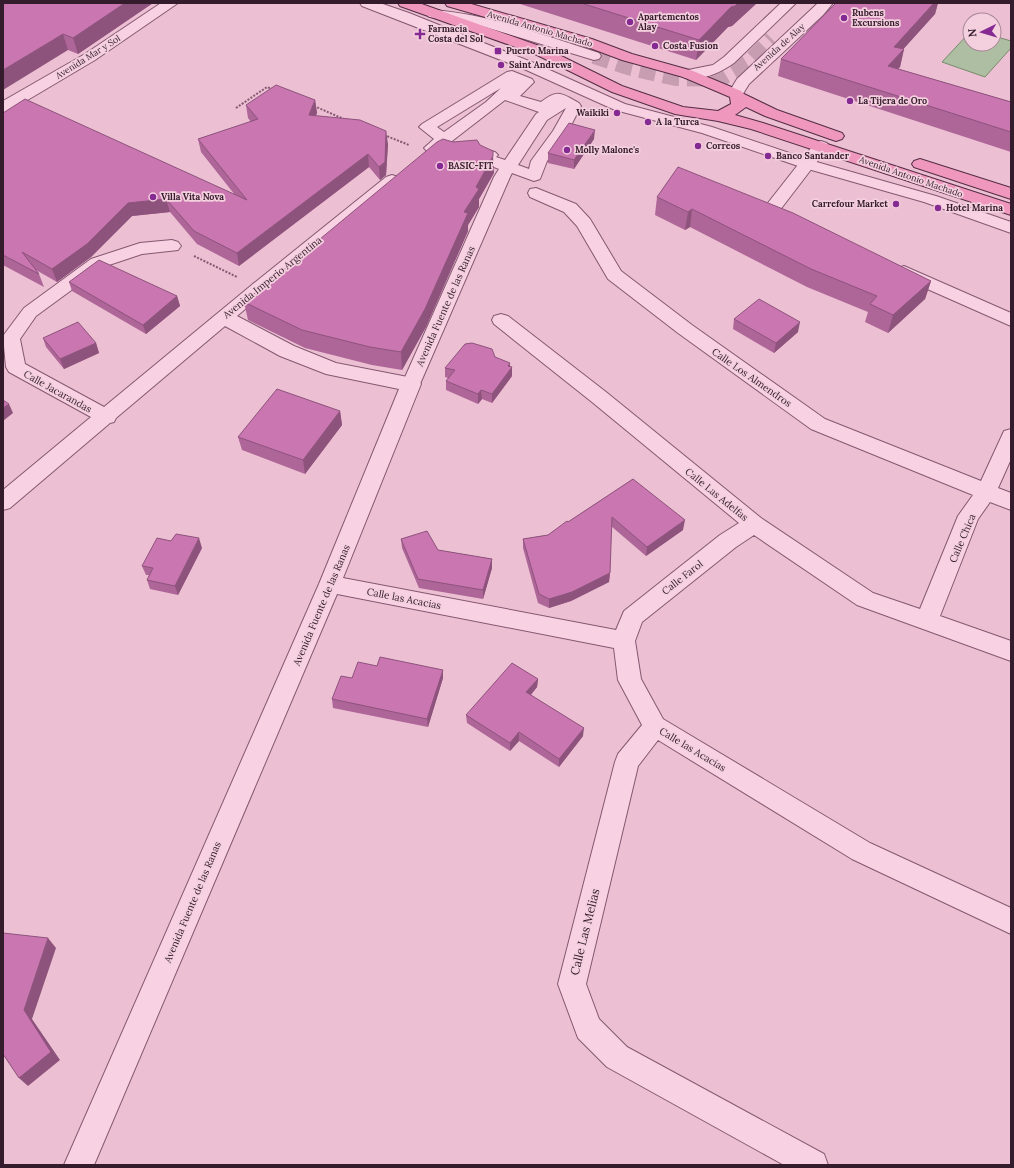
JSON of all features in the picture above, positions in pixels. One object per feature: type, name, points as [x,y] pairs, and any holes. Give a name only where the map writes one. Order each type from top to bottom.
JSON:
[{"type":"main road","name":"Avenida Antonio Machado","points":[[405,3],[540,51],[577,71],[605,83],[681,111],[719,116],[821,146],[1011,210]]},
{"type":"main road","name":"Avenida Antonio Machado","points":[[452,3],[587,42],[627,57],[688,74],[771,113],[863,145]]},
{"type":"main road","points":[[605,83],[600,74],[604,65],[613,60],[627,57]]},
{"type":"main road","points":[[719,116],[732,111],[738,105],[737,96]]},
{"type":"main road","name":"Avenida Antonio Machado","points":[[908,160],[1011,194]]},
{"type":"street","name":"Avenida Mar y Sol","points":[[3,108],[90,57],[171,3]]},
{"type":"street","points":[[368,3],[529,66],[620,107],[707,130],[807,164],[930,199],[1011,228]]},
{"type":"street","points":[[688,74],[705,72],[718,68],[729,60],[789,3]]},
{"type":"street","points":[[772,39],[812,3]]},
{"type":"street","name":"Avenida de Alay","points":[[737,96],[742,82],[826,3]]},
{"type":"street","points":[[434,14],[466,17],[594,56]]},
{"type":"street","points":[[424,154],[491,105],[520,79],[540,51]]},
{"type":"street","points":[[443,139],[451,154],[466,152],[469,150],[490,156],[487,159],[507,168],[534,176],[539,160],[560,131],[574,106],[557,97],[543,108],[510,97],[527,82],[520,79]]},
{"type":"street","name":"Avenida Fuente de las Ranas","points":[[79,1165],[330,584],[411,384],[502,177],[541,116],[605,83]]},
{"type":"street","points":[[807,228],[770,212],[821,146]]},
{"type":"street","name":"Avenida Imperio Argentina","points":[[3,502],[107,417],[223,317],[403,171]]},
{"type":"street","name":"Calle Los Almendros","points":[[536,194],[570,208],[584,223],[614,275],[685,329],[818,424],[1011,502]]},
{"type":"street","name":"Calle Jacarandas","points":[[107,417],[16,368],[11,338],[30,312],[97,264],[140,249],[172,246]]},
{"type":"street","points":[[887,264],[1011,320]]},
{"type":"street","points":[[223,317],[287,351],[333,369],[411,384]]},
{"type":"street","name":"Calle Las Adelfas","points":[[501,320],[599,397],[754,524],[864,599],[1011,651]]},
{"type":"street","name":"Calle Chica","points":[[927,621],[970,516],[986,492],[1011,436]]},
{"type":"street","name":"Calle Farol","points":[[624,641],[632,617],[728,541],[754,524]]},
{"type":"street","name":"Calle las Acacias","points":[[330,584],[624,641],[630,680],[655,726],[861,851],[1011,921]]},
{"type":"street","name":"Calle Las Melias","points":[[655,726],[627,762],[572,984],[588,1028],[617,1057],[813,1165]]},
{"type":"path","points":[[236,108],[267,87],[274,90]]},
{"type":"path","points":[[310,105],[347,120]]},
{"type":"path","points":[[383,134],[424,154]]},
{"type":"path","points":[[172,246],[228,273]]},
{"type":"shaded area","points":[[1002,38],[1011,41],[1011,48],[985,77],[942,62],[962,41],[962,52],[1002,52]]},
{"type":"building","points":[[3,3],[125,3],[73,38],[63,34],[3,70]]},
{"type":"building","points":[[581,3],[738,3],[731,7],[699,40]]},
{"type":"building","points":[[836,3],[934,3],[894,47],[904,49],[888,66],[1011,102],[1011,132],[781,59]]},
{"type":"building","points":[[276,85],[315,100],[309,115],[360,120],[386,131],[385,162],[379,167],[368,154],[237,253],[194,231],[166,199],[128,203],[87,244],[52,269],[22,252],[39,274],[3,255],[3,113],[25,99],[247,200],[198,139],[258,119],[246,105]]},
{"type":"building","points":[[569,123],[595,130],[574,160],[548,153]]},
{"type":"building","points":[[443,139],[453,142],[477,140],[480,145],[493,151],[493,156],[476,187],[479,189],[464,212],[468,213],[425,309],[401,352],[370,347],[302,330],[244,302],[437,142]]},
{"type":"building","points":[[678,167],[793,213],[931,281],[893,315],[870,304],[877,296],[811,269],[692,209],[688,212],[657,197]]},
{"type":"building","points":[[99,260],[177,296],[143,325],[69,282]]},
{"type":"building","points":[[759,299],[800,322],[776,343],[734,319]]},
{"type":"building","points":[[78,322],[96,343],[60,359],[43,338]]},
{"type":"building","points":[[472,343],[492,349],[495,357],[510,363],[508,366],[512,367],[492,394],[481,390],[478,394],[446,381],[455,370],[445,368],[465,344]]},
{"type":"building","points":[[277,389],[340,411],[303,460],[238,437]]},
{"type":"building","points":[[3,400],[9,404],[3,408]]},
{"type":"building","points":[[633,479],[685,520],[647,547],[612,517],[610,573],[572,592],[549,599],[539,594],[523,539],[548,535],[567,521],[568,522]]},
{"type":"building","points":[[427,531],[438,550],[492,559],[483,590],[418,579],[401,539]]},
{"type":"building","points":[[176,534],[199,538],[175,586],[147,580],[153,568],[142,566],[157,538],[171,541]]},
{"type":"building","points":[[380,657],[443,670],[427,719],[332,699],[341,676],[352,678],[358,662],[377,666]]},
{"type":"building","points":[[512,663],[538,679],[526,692],[584,728],[559,759],[519,732],[510,743],[466,715]]},
{"type":"building","points":[[3,933],[48,938],[24,1010],[51,1052],[19,1078],[3,1054]]},
{"type":"tunnel","points":[[594,56],[631,68],[676,78],[720,79],[751,60],[772,39]]},
{"type":"place","name":"Rubens Excursions","points":[[844,18]]},
{"type":"place","name":"Apartementos Alay","points":[[630,22]]},
{"type":"place","name":"Farmacia Costa del Sol","points":[[420,34]]},
{"type":"place","name":"Costa Fusion","points":[[655,46]]},
{"type":"place","name":"Puerto Marina","points":[[498,51]]},
{"type":"place","name":"Saint Andrews","points":[[501,65]]},
{"type":"place","name":"La Tijera de Oro","points":[[850,101]]},
{"type":"place","name":"Waikiki","points":[[617,113]]},
{"type":"place","name":"A la Turca","points":[[648,122]]},
{"type":"place","name":"Correos","points":[[698,146]]},
{"type":"place","name":"Molly Malone's","points":[[567,150]]},
{"type":"place","name":"Banco Santander","points":[[768,156]]},
{"type":"place","name":"BASIC-FIT","points":[[440,166]]},
{"type":"place","name":"Villa Vita Nova","points":[[153,197]]},
{"type":"place","name":"Carrefour Market","points":[[896,204]]},
{"type":"place","name":"Hotel Marina","points":[[938,208]]}]
